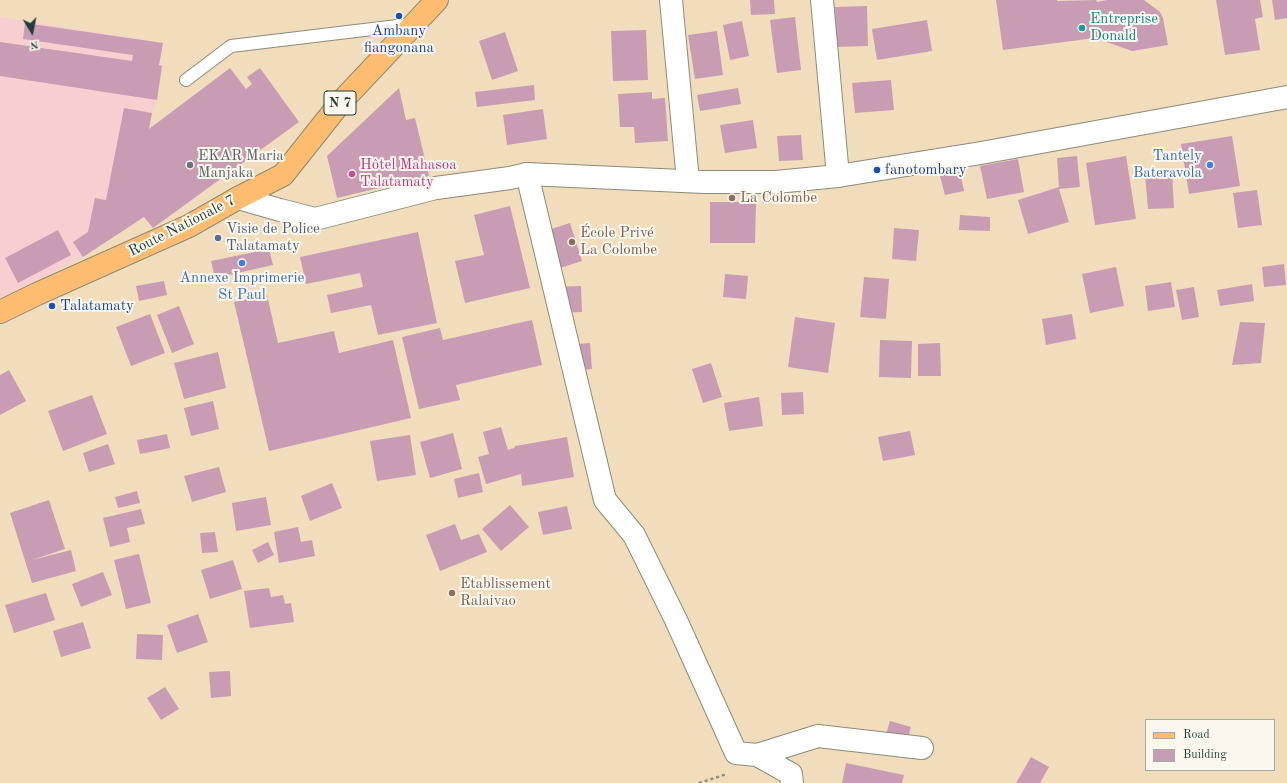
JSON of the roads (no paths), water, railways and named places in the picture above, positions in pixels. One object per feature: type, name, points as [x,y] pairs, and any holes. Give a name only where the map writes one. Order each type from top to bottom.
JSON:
[{"type":"main road","name":"Route Nationale 7","points":[[0,312],[189,226],[238,198],[283,175],[341,102],[437,0]]},
{"type":"street","points":[[671,0],[688,181]]},
{"type":"street","points":[[822,0],[838,176]]},
{"type":"street","points":[[238,198],[315,219],[436,188],[510,178],[527,174],[688,181],[776,182],[838,176],[981,153],[1287,97]]},
{"type":"street","points":[[527,174],[605,500],[634,535],[676,620],[736,753],[757,755],[818,736],[922,748]]},
{"type":"street","points":[[757,755],[791,774],[792,783]]},
{"type":"lane","points":[[186,80],[231,46],[415,24]]},
{"type":"place","name":"Ambany fiangonana","points":[[399,16]]},
{"type":"place","name":"Entreprise Donald","points":[[1082,28]]},
{"type":"place","name":"EKAR Maria Manjaka","points":[[190,165]]},
{"type":"place","name":"Tantely Bateravola","points":[[1210,165]]},
{"type":"place","name":"fanotombary","points":[[877,170]]},
{"type":"place","name":"Hôtel Mahasoa Talatamaty","points":[[352,174]]},
{"type":"place","name":"La Colombe","points":[[732,198]]},
{"type":"place","name":"Visie de Police Talatamaty","points":[[218,238]]},
{"type":"place","name":"École Privé La Colombe","points":[[572,242]]},
{"type":"place","name":"Annexe Imprimerie St Paul","points":[[242,263]]},
{"type":"place","name":"Talatamaty","points":[[52,306]]},
{"type":"place","name":"Etablissement Ralaivao","points":[[452,593]]}]
